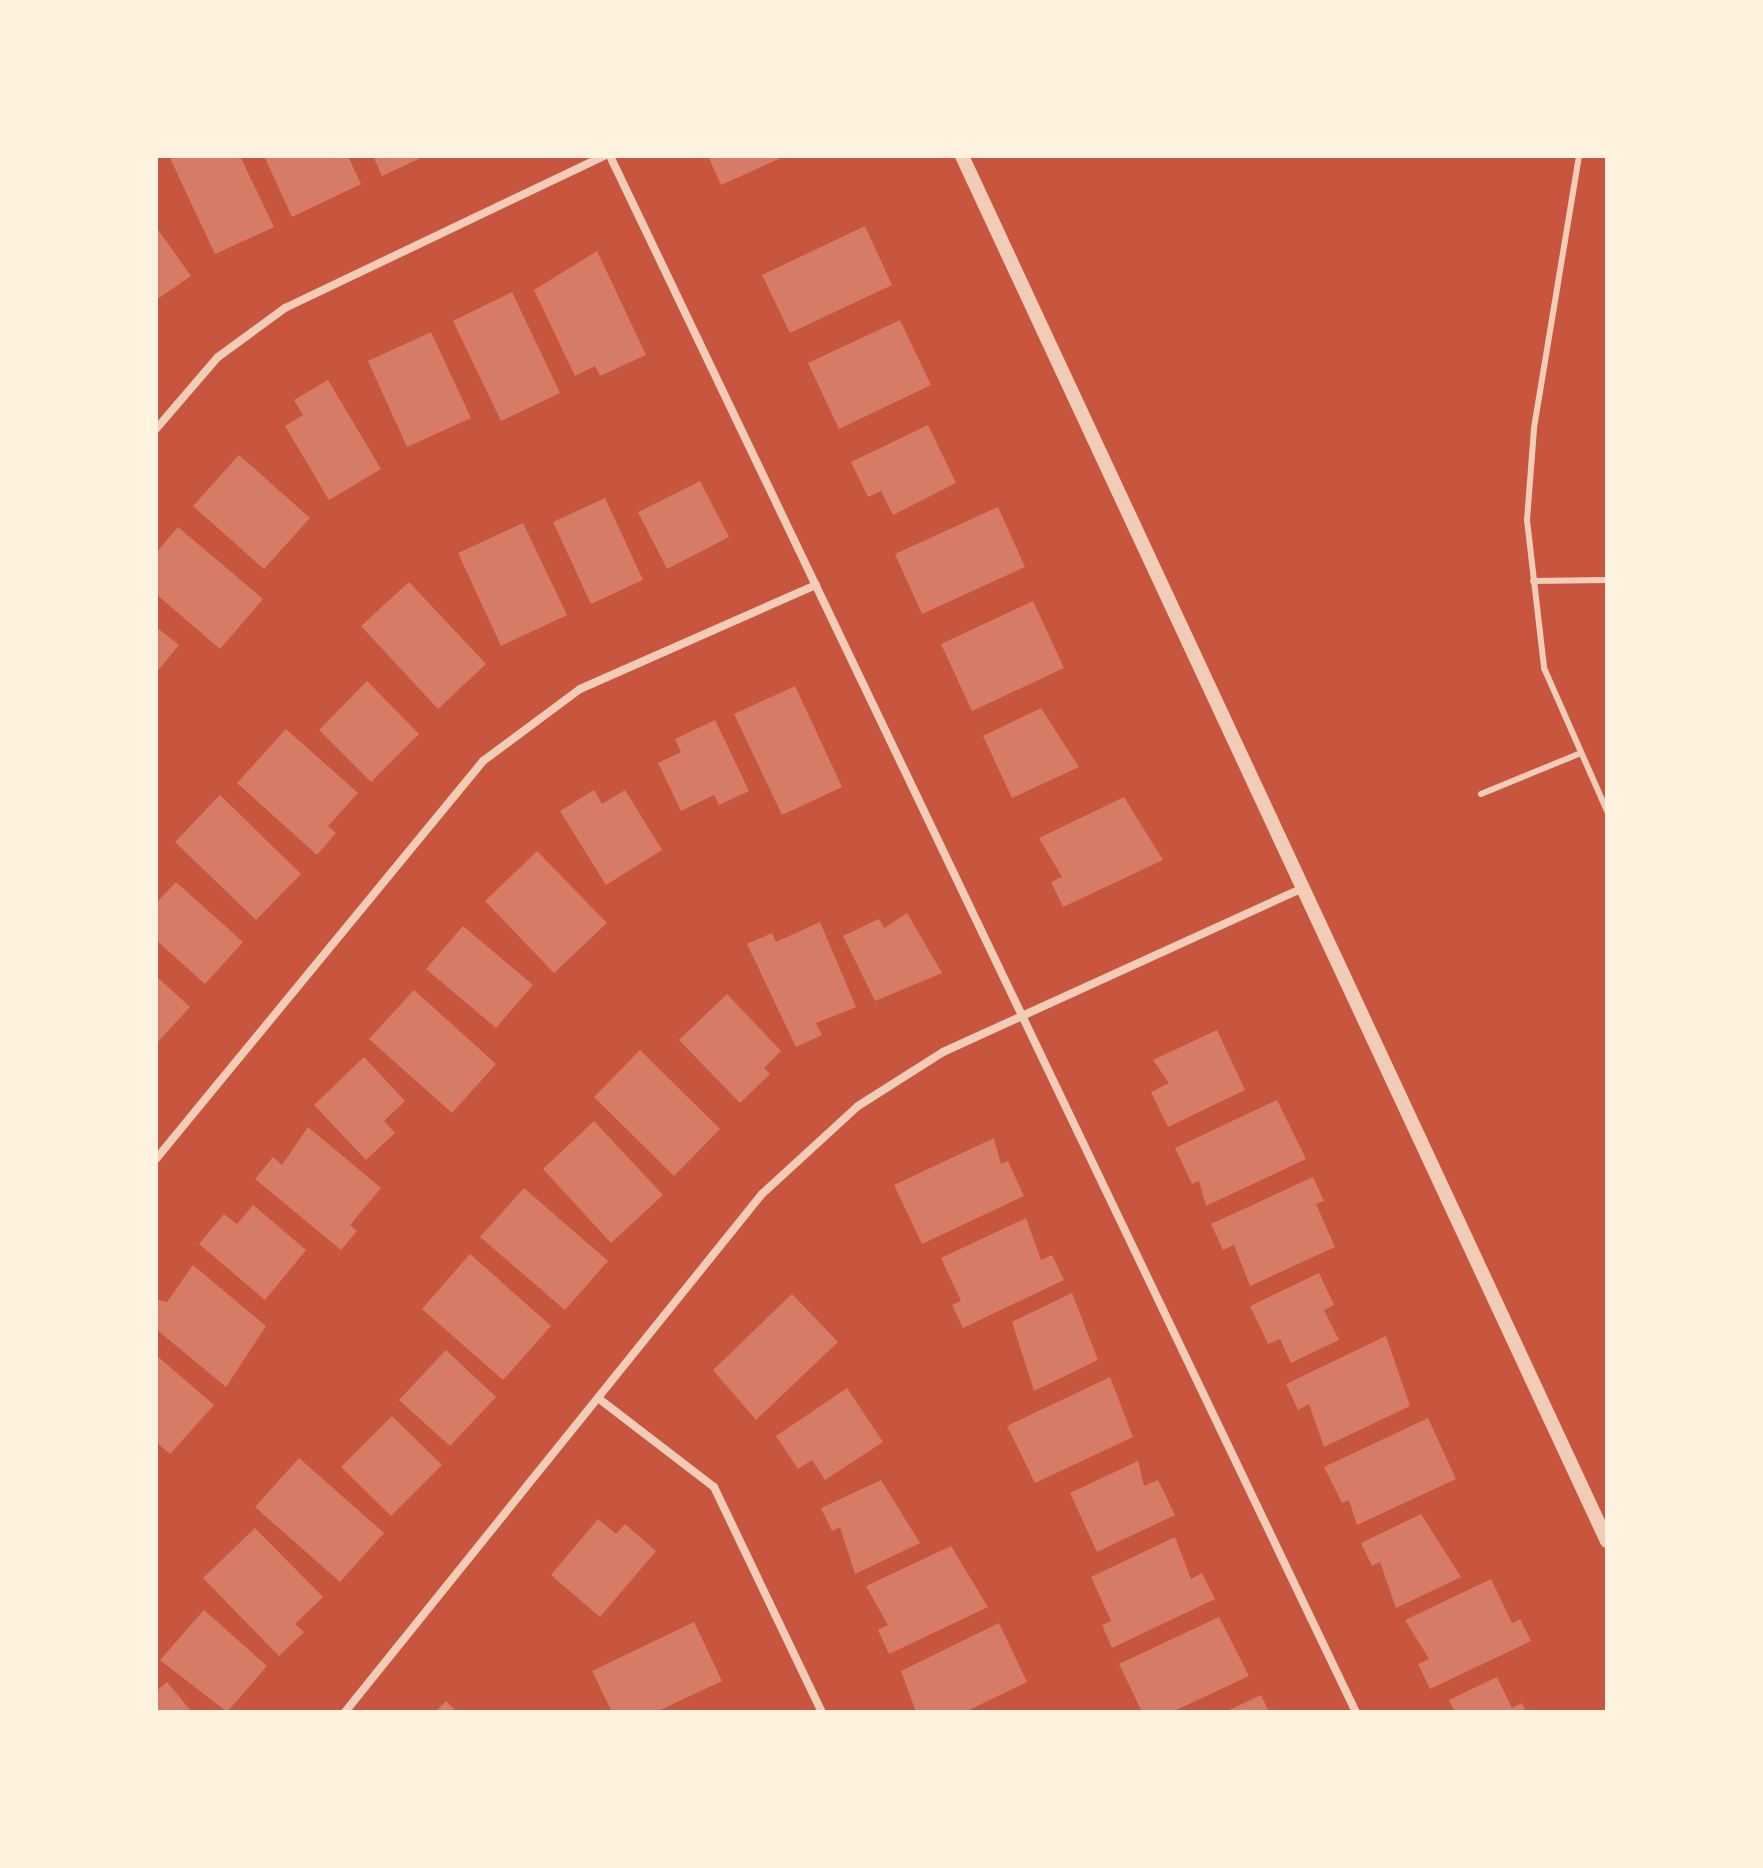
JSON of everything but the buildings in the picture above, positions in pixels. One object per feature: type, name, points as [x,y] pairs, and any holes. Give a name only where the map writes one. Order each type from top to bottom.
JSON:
[{"type":"street","points":[[156,429],[218,357],[285,308],[604,156]]},
{"type":"street","points":[[610,156],[1021,1023],[1356,1712]]},
{"type":"street","points":[[962,156],[1607,1541]]},
{"type":"street","points":[[156,1159],[483,761],[580,689],[816,585]]},
{"type":"street","points":[[345,1712],[762,1194],[858,1106],[943,1052],[1021,1023],[1303,888]]},
{"type":"street","points":[[598,1398],[714,1487],[822,1712]]},
{"type":"lane","points":[[1579,156],[1534,429],[1527,520],[1544,668],[1607,811]]},
{"type":"lane","points":[[1533,581],[1607,580]]},
{"type":"lane","points":[[1481,794],[1581,753]]}]
